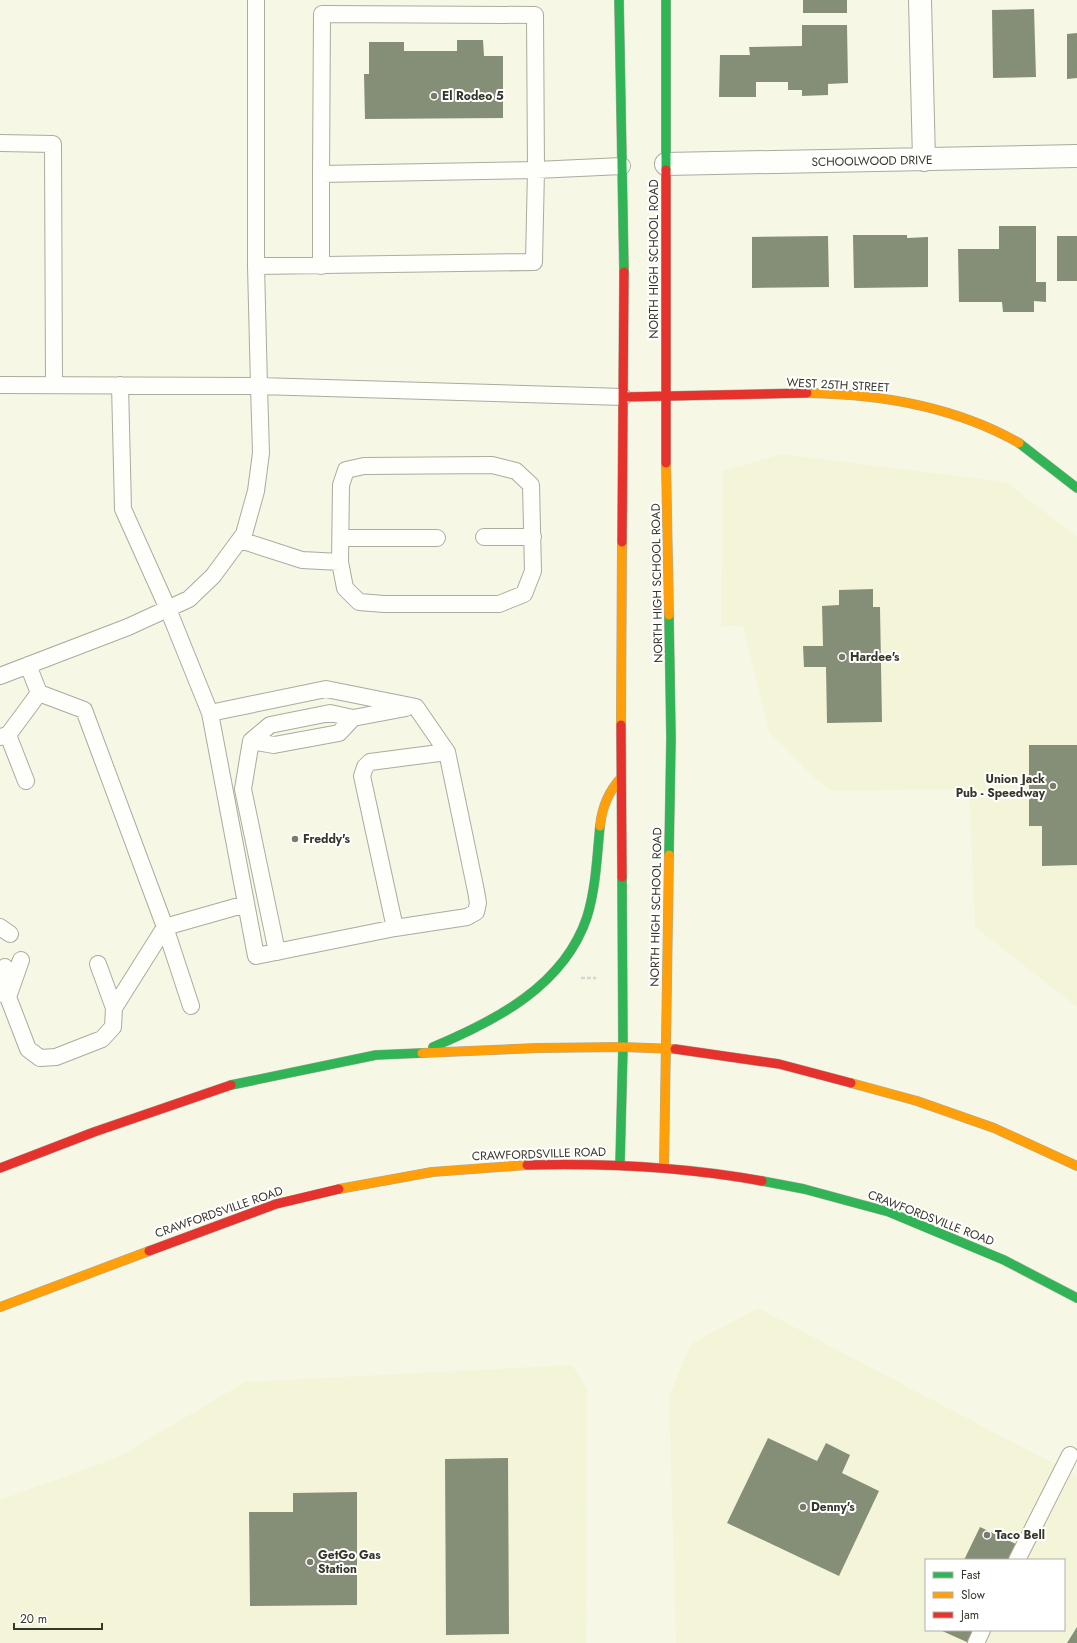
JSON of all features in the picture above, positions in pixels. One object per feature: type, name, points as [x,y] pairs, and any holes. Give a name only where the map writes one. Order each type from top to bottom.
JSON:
[{"type":"street","points":[[619,0],[622,166],[623,397],[621,778],[623,1047],[620,1164]]},
{"type":"street","name":"NORTH HIGH SCHOOL ROAD","points":[[664,1166],[671,738],[665,398],[666,0]]},
{"type":"street","points":[[920,0],[924,160]]},
{"type":"street","name":"SCHOOLWOOD DRIVE","points":[[666,164],[1077,156]]},
{"type":"street","name":"WEST 25TH STREET","points":[[623,397],[665,398],[753,393],[866,396],[900,401],[932,408],[972,422],[1022,445],[1046,462],[1077,488]]},
{"type":"street","points":[[420,1052],[484,1025],[510,1010],[534,992],[555,971],[573,945],[586,917],[593,892],[602,806],[611,787],[621,778]]},
{"type":"street","points":[[0,1168],[144,1114],[245,1081],[376,1055],[420,1052],[623,1047],[666,1048],[778,1064],[831,1077],[910,1099],[994,1128],[1077,1166]]},
{"type":"street","name":"CRAWFORDSVILLE ROAD","points":[[0,1307],[157,1247],[283,1202],[349,1186],[444,1171],[495,1165],[620,1164],[664,1166],[783,1183],[880,1208],[1018,1267],[1077,1298]]},
{"type":"lane","points":[[0,676],[128,627],[189,599],[213,576],[244,534],[256,491],[261,452],[256,266],[256,0]]},
{"type":"lane","points":[[256,266],[320,266],[534,262],[536,170],[535,15],[322,14],[320,266]]},
{"type":"lane","points":[[0,143],[53,144],[54,386]]},
{"type":"lane","points":[[321,174],[536,170],[622,166]]},
{"type":"lane","points":[[0,385],[259,386],[623,397]]},
{"type":"lane","points":[[120,386],[123,509],[168,609],[210,713],[256,956],[394,928],[467,917],[476,912],[478,903],[476,891],[447,752],[416,707],[326,689],[210,713]]},
{"type":"lane","points":[[485,465],[516,471],[531,485],[533,537],[534,570],[524,594],[499,604],[384,604],[359,602],[345,588],[340,562],[341,485],[346,470],[364,466],[485,465]]},
{"type":"lane","points":[[484,537],[533,537]]},
{"type":"lane","points":[[340,538],[437,538]]},
{"type":"lane","points":[[240,540],[302,560],[340,562]]},
{"type":"lane","points":[[28,664],[39,693],[84,710],[165,927],[191,1006]]},
{"type":"lane","points":[[26,781],[4,736],[39,693]]},
{"type":"lane","points":[[278,952],[244,789],[251,741],[270,725],[330,714],[353,718],[416,707]]},
{"type":"lane","points":[[394,928],[362,776],[365,767],[370,762],[447,752]]},
{"type":"lane","points":[[114,1008],[165,927],[246,904]]},
{"type":"lane","points":[[3,992],[21,960]]},
{"type":"lane","points":[[5,966],[3,992],[28,1049],[40,1058],[56,1057],[102,1040],[113,1027],[114,1008],[98,964]]},
{"type":"lane","points":[[1018,1559],[1070,1455]]},
{"type":"lane","points":[[976,1643],[982,1631]]},
{"type":"shaded area","points":[[781,454],[1006,482],[1077,537],[1077,1007],[975,927],[969,789],[833,791],[813,777],[769,732],[743,626],[721,626],[723,471]]},
{"type":"shaded area","points":[[758,1308],[1077,1476],[1077,1643],[676,1643],[669,1397],[691,1344]]},
{"type":"shaded area","points":[[572,1365],[587,1389],[586,1643],[0,1643],[0,1500],[118,1457],[245,1382]]},
{"type":"building","points":[[803,0],[847,0],[847,13],[803,13]]},
{"type":"building","points":[[1034,9],[1036,77],[993,78],[992,10]]},
{"type":"building","points":[[802,25],[847,25],[848,83],[828,84],[828,95],[802,96],[802,90],[788,90],[788,82],[756,82],[756,97],[719,97],[720,55],[750,55],[749,47],[802,46]]},
{"type":"building","points":[[1077,33],[1077,78],[1067,79],[1067,34]]},
{"type":"building","name":"El Rodeo 5","points":[[457,40],[483,40],[484,56],[503,56],[503,118],[365,119],[364,74],[369,74],[369,42],[404,42],[404,51],[457,51]]},
{"type":"building","points":[[999,226],[1036,226],[1036,282],[1046,282],[1046,302],[1034,301],[1034,312],[1003,312],[1002,302],[959,302],[958,249],[999,249]]},
{"type":"building","points":[[853,235],[907,235],[907,238],[928,237],[928,287],[854,288]]},
{"type":"building","points":[[828,236],[829,287],[752,288],[752,237]]},
{"type":"building","points":[[1057,236],[1077,236],[1077,281],[1057,281]]},
{"type":"building","name":"Hardee's","points":[[873,589],[873,607],[880,607],[882,722],[827,723],[826,667],[804,667],[803,646],[823,646],[822,606],[839,605],[839,590]]},
{"type":"building","name":"Union Jack Pub - Speedway","points":[[1029,745],[1077,745],[1077,865],[1042,866],[1042,826],[1029,826]]},
{"type":"building","name":"Denny's","points":[[768,1438],[817,1461],[826,1443],[850,1455],[842,1473],[879,1491],[839,1576],[727,1523]]},
{"type":"building","points":[[508,1458],[509,1634],[446,1635],[445,1459]]},
{"type":"building","points":[[357,1492],[357,1605],[250,1606],[249,1512],[293,1512],[293,1493]]},
{"type":"building","name":"Taco Bell","points":[[980,1527],[1016,1544],[1008,1559],[964,1559]]},
{"type":"building","points":[[1077,1627],[1077,1643],[1067,1643]]},
{"type":"building","points":[[942,1631],[975,1631],[969,1643]]},
{"type":"traffic: fast","points":[[619,0],[624,272]]},
{"type":"traffic: fast","points":[[666,0],[666,170]]},
{"type":"traffic: fast","points":[[1019,443],[1077,488]]},
{"type":"traffic: fast","points":[[669,615],[671,738],[669,855]]},
{"type":"traffic: fast","points":[[433,1047],[503,1013],[545,982],[562,963],[576,941],[587,917],[594,883],[600,826]]},
{"type":"traffic: fast","points":[[620,1164],[623,1047],[622,877]]},
{"type":"traffic: fast","points":[[231,1085],[376,1055],[422,1053]]},
{"type":"traffic: fast","points":[[762,1181],[804,1189],[889,1212],[1004,1260],[1077,1298]]},
{"type":"traffic: slow","points":[[807,393],[862,396],[916,405],[969,420],[1019,443]]},
{"type":"traffic: slow","points":[[666,463],[669,615]]},
{"type":"traffic: slow","points":[[621,725],[622,542]]},
{"type":"traffic: slow","points":[[600,826],[606,800],[621,778]]},
{"type":"traffic: slow","points":[[664,1166],[669,855]]},
{"type":"traffic: slow","points":[[422,1053],[537,1048],[623,1047],[675,1049]]},
{"type":"traffic: slow","points":[[851,1083],[917,1101],[994,1128],[1077,1166]]},
{"type":"traffic: slow","points":[[339,1189],[432,1172],[527,1165]]},
{"type":"traffic: slow","points":[[0,1307],[149,1251]]},
{"type":"traffic: jam","points":[[666,170],[666,463]]},
{"type":"traffic: jam","points":[[622,542],[624,272]]},
{"type":"traffic: jam","points":[[623,397],[807,393]]},
{"type":"traffic: jam","points":[[621,725],[622,877]]},
{"type":"traffic: jam","points":[[675,1049],[779,1064],[851,1083]]},
{"type":"traffic: jam","points":[[0,1168],[94,1132],[231,1085]]},
{"type":"traffic: jam","points":[[527,1165],[616,1165],[675,1169],[762,1181]]},
{"type":"traffic: jam","points":[[149,1251],[276,1204],[339,1189]]},
{"type":"place","name":"El Rodeo 5","points":[[434,96]]},
{"type":"place","name":"Hardee's","points":[[842,657]]},
{"type":"place","name":"Union Jack Pub - Speedway","points":[[1053,786]]},
{"type":"place","name":"Freddy's","points":[[295,839]]},
{"type":"place","name":"Denny's","points":[[803,1507]]},
{"type":"place","name":"Taco Bell","points":[[987,1535]]},
{"type":"place","name":"GetGo Gas Station","points":[[310,1562]]}]
